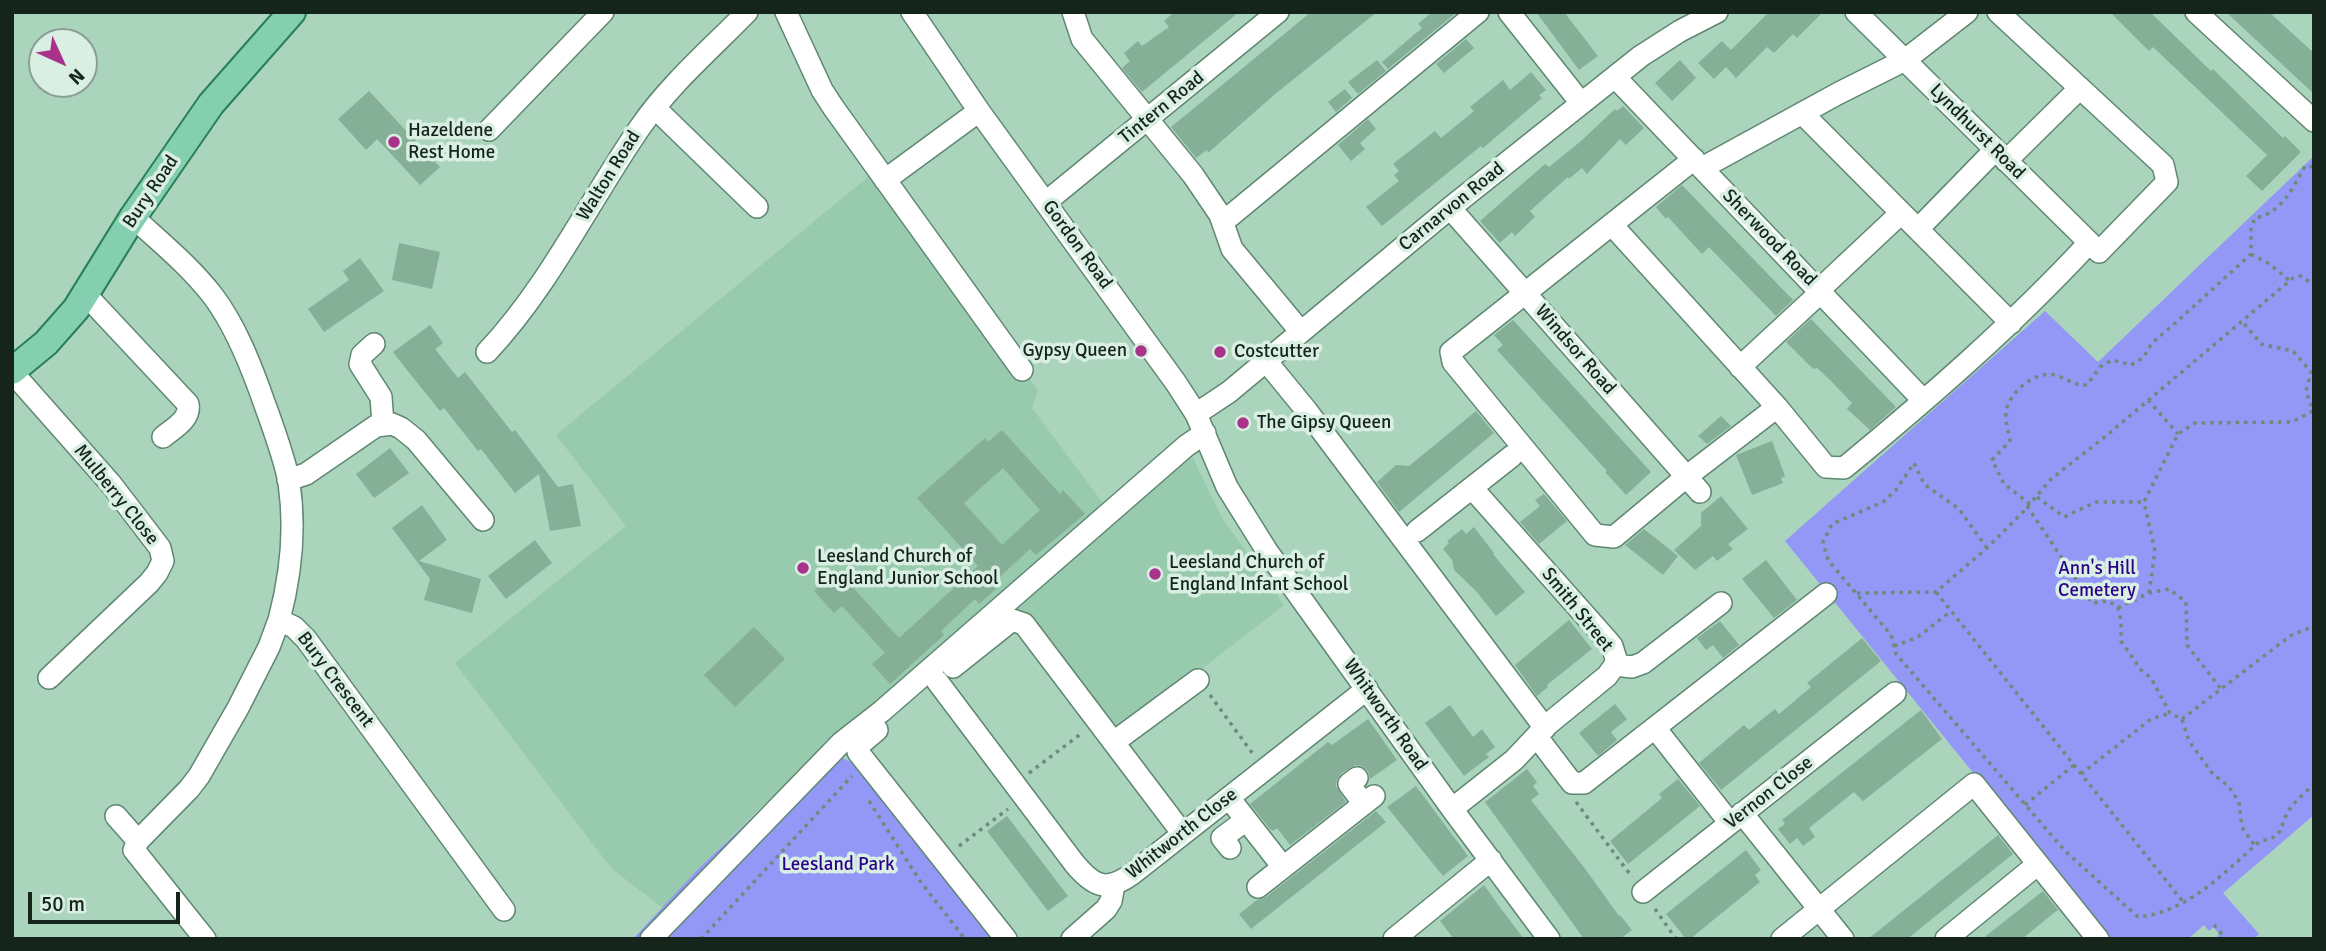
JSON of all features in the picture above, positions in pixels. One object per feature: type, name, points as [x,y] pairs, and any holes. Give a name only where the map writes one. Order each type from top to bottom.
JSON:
[{"type":"main road","name":"Bury Road","points":[[12,372],[54,335],[86,295],[133,217],[211,104],[292,12]]},
{"type":"street","points":[[489,130],[603,12]]},
{"type":"street","name":"Walton Road","points":[[487,352],[522,314],[642,124],[747,12]]},
{"type":"street","points":[[786,12],[822,90],[1022,370]]},
{"type":"street","name":"Gordon Road","points":[[912,12],[979,111],[1168,372],[1200,424],[1227,487]]},
{"type":"street","name":"Tintern Road","points":[[1046,202],[1278,12]]},
{"type":"street","points":[[1223,222],[1478,12]]},
{"type":"street","points":[[1509,12],[1581,103]]},
{"type":"street","name":"Carnarvon Road","points":[[651,939],[841,743],[882,711],[1186,446],[1216,402],[1581,103],[1664,40],[1717,12]]},
{"type":"street","name":"Lyndhurst Road","points":[[1856,12],[2094,248]]},
{"type":"street","points":[[1777,407],[1693,484],[1614,537],[1595,535],[1453,362],[1451,352],[1612,225],[1698,163],[1905,60],[1968,12]]},
{"type":"street","points":[[1612,225],[1777,407],[1826,467],[1844,468],[2011,323],[2167,182],[2163,164],[1998,12]]},
{"type":"street","points":[[1080,16],[1082,39],[1193,176],[1223,222],[1232,249],[1301,332]]},
{"type":"street","points":[[2208,16],[2314,121]]},
{"type":"street","name":"Sherwood Road","points":[[1615,77],[1923,400]]},
{"type":"street","points":[[1918,229],[2080,88]]},
{"type":"street","points":[[655,108],[757,207]]},
{"type":"street","points":[[885,180],[979,111]]},
{"type":"street","points":[[1802,113],[2011,323]]},
{"type":"street","name":"Windsor Road","points":[[1450,208],[1693,484]]},
{"type":"street","points":[[1740,367],[1901,213]]},
{"type":"street","name":"Bury Crescent","points":[[133,217],[192,271],[224,313],[258,385],[288,480],[292,522],[290,575],[279,620],[294,627],[306,639],[504,910]]},
{"type":"street","points":[[86,295],[188,404],[186,418],[163,437]]},
{"type":"street","points":[[374,344],[362,355],[360,364],[381,397],[383,424]]},
{"type":"street","points":[[1265,361],[1307,411],[1541,732],[1572,783],[1584,783],[1826,594]]},
{"type":"street","name":"Mulberry Close","points":[[12,372],[111,484],[163,555],[161,568],[149,583],[49,678]]},
{"type":"street","points":[[288,480],[306,474],[366,431],[383,424],[392,424],[416,440],[483,520]]},
{"type":"street","points":[[1417,531],[1513,456]]},
{"type":"street","name":"Whitworth Road","points":[[1227,487],[1267,551],[1549,939]]},
{"type":"street","name":"Smith Street","points":[[1452,809],[1514,760],[1541,732],[1602,681],[1615,665],[1615,653],[1607,640],[1472,488]]},
{"type":"street","points":[[1615,665],[1632,667],[1643,663],[1721,603]]},
{"type":"street","points":[[205,939],[134,850],[138,841],[199,776],[248,688],[279,620]]},
{"type":"street","points":[[1006,939],[858,752],[858,746],[1012,620],[1024,624],[1183,834]]},
{"type":"street","points":[[1114,742],[1198,680]]},
{"type":"street","name":"Whitworth Close","points":[[936,681],[1088,879],[1105,886],[1114,885],[1132,874],[1367,689]]},
{"type":"street","name":"Vernon Close","points":[[1643,892],[1895,693]]},
{"type":"street","points":[[1655,728],[1820,909],[1843,939]]},
{"type":"street","points":[[1258,887],[1369,800],[1349,784],[1357,778]]},
{"type":"street","points":[[1782,939],[1974,784],[2098,939]]},
{"type":"street","points":[[1229,798],[1283,867]]},
{"type":"street","points":[[116,816],[138,841]]},
{"type":"street","points":[[1230,848],[1222,838],[1245,820]]},
{"type":"street","points":[[1394,939],[1491,860]]},
{"type":"street","points":[[1946,939],[2038,864]]},
{"type":"street","points":[[1072,939],[1106,909],[1111,901],[1114,885]]},
{"type":"path","points":[[2255,846],[2242,827],[2239,802],[2229,787],[2212,773],[2189,741],[2182,719],[2170,713],[2151,678],[2141,670],[2121,641],[2118,608],[2109,601],[2092,603],[2029,505],[2004,484],[1992,460],[2010,441],[2006,412],[2017,390],[2035,377],[2054,375],[2074,385],[2087,385],[2100,367],[2112,360],[2131,365],[2143,358],[2152,343],[2251,254],[2251,228],[2255,218],[2267,216],[2285,201],[2305,166],[2314,167]]},
{"type":"path","points":[[2251,254],[2268,263],[2290,281]]},
{"type":"path","points":[[1855,593],[1936,592],[1987,548],[2051,479],[2290,281],[2301,276],[2314,285]]},
{"type":"path","points":[[2150,593],[2155,551],[2144,502],[2178,435],[2195,423],[2292,422],[2313,411],[2306,391],[2311,372],[2293,351],[2261,344],[2242,321]]},
{"type":"path","points":[[2148,400],[2178,435]]},
{"type":"path","points":[[1987,548],[1959,509],[1924,484],[1914,463],[1896,490],[1883,502],[1832,524],[1823,542],[1828,560],[1891,635],[1896,654],[2065,851],[2138,917],[2154,916],[2184,903],[2199,894],[2260,841],[2280,834],[2289,810],[2314,785]]},
{"type":"path","points":[[2036,496],[2064,517],[2096,502],[2144,502]]},
{"type":"path","points":[[2118,608],[2150,593],[2169,589],[2186,602],[2187,645],[2221,689]]},
{"type":"path","points":[[1936,592],[2184,903]]},
{"type":"path","points":[[1894,646],[1918,637],[1951,611]]},
{"type":"path","points":[[2182,719],[2290,636],[2314,626]]},
{"type":"path","points":[[1198,680],[1264,770]]},
{"type":"path","points":[[2081,774],[2151,719],[2170,713]]},
{"type":"path","points":[[942,859],[1097,721]]},
{"type":"path","points":[[841,743],[849,771],[856,782]]},
{"type":"path","points":[[2025,805],[2074,765]]},
{"type":"path","points":[[701,939],[852,776]]},
{"type":"path","points":[[863,793],[920,881],[965,939]]},
{"type":"path","points":[[1575,800],[1676,939]]},
{"type":"path","points":[[2214,925],[2226,939]]},
{"type":"shaded area","name":"Leesland Church of England Junior School","points":[[869,176],[1038,390],[1032,408],[1103,503],[987,610],[761,807],[663,908],[612,869],[455,663],[626,526],[556,435]]},
{"type":"shaded area","name":"Leesland Church of England Infant School","points":[[1191,454],[1222,518],[1284,605],[1117,735],[1013,605]]},
{"type":"green space","name":"Ann's Hill Cemetery","points":[[2314,156],[2314,815],[2223,893],[2259,934],[2254,939],[2216,939],[2219,934],[2214,927],[2209,931],[2204,925],[2188,939],[2108,939],[1785,541],[2045,311],[2098,362]]},
{"type":"green space","name":"Leesland Park","points":[[830,745],[841,757],[855,764],[992,939],[633,939],[702,865]]},
{"type":"building","points":[[1174,12],[1239,12],[1142,92],[1122,68],[1130,61],[1124,53],[1138,41],[1142,46],[1169,27],[1164,21]]},
{"type":"building","points":[[1311,12],[1377,12],[1274,95],[1208,153],[1207,150],[1196,158],[1171,127]]},
{"type":"building","points":[[1432,12],[1457,12],[1388,69],[1382,62],[1422,28],[1418,24]]},
{"type":"building","points":[[1536,12],[1564,12],[1598,56],[1579,70]]},
{"type":"building","points":[[1769,12],[1823,12],[1797,38],[1793,34],[1774,53],[1767,47],[1736,78],[1726,67],[1714,79],[1698,63],[1722,41],[1731,50]]},
{"type":"building","points":[[2110,12],[2150,12],[2301,152],[2262,191],[2246,176],[2267,155],[2153,47],[2149,51]]},
{"type":"building","points":[[2226,12],[2269,12],[2314,53],[2314,94]]},
{"type":"building","points":[[1466,39],[1474,48],[1444,73],[1436,64]]},
{"type":"building","points":[[1377,60],[1386,71],[1358,94],[1348,82]]},
{"type":"building","points":[[1680,60],[1696,78],[1672,101],[1655,83]]},
{"type":"building","points":[[1531,72],[1546,90],[1539,95],[1542,98],[1483,148],[1481,146],[1382,226],[1366,207],[1399,181],[1394,175],[1399,171],[1393,164],[1435,131],[1441,138],[1474,111],[1470,107],[1503,80],[1510,90]]},
{"type":"building","points":[[1345,89],[1352,98],[1336,112],[1328,102]]},
{"type":"building","name":"Hazeldene Rest Home","points":[[369,91],[440,167],[420,185],[377,139],[366,150],[338,119]]},
{"type":"building","points":[[1623,106],[1644,128],[1626,145],[1620,139],[1587,174],[1582,168],[1569,179],[1568,177],[1530,211],[1535,217],[1515,236],[1512,232],[1500,243],[1480,221],[1545,164],[1549,167],[1615,109],[1617,111]]},
{"type":"building","points":[[1368,119],[1376,129],[1360,143],[1365,149],[1351,161],[1338,145]]},
{"type":"building","points":[[1682,185],[1793,300],[1776,316],[1709,247],[1702,254],[1656,207]]},
{"type":"building","points":[[399,243],[440,252],[432,289],[392,280]]},
{"type":"building","points":[[360,258],[384,291],[324,332],[308,309],[349,280],[343,271]]},
{"type":"building","points":[[1811,319],[1896,407],[1870,430],[1847,409],[1852,403],[1831,381],[1817,368],[1813,369],[1786,342]]},
{"type":"building","points":[[1513,320],[1651,472],[1626,495],[1497,350],[1503,345],[1494,335]]},
{"type":"building","points":[[430,325],[443,343],[435,349],[458,378],[465,372],[512,432],[515,430],[558,487],[573,484],[581,526],[550,531],[539,474],[515,493],[481,449],[478,451],[444,408],[440,411],[393,352]]},
{"type":"building","points":[[1476,411],[1494,433],[1399,512],[1377,482],[1396,465],[1409,466]]},
{"type":"building","points":[[1721,416],[1731,426],[1707,444],[1698,436]]},
{"type":"building","points":[[1002,430],[1060,494],[1063,490],[1085,514],[1036,555],[1030,549],[993,583],[997,588],[979,604],[975,599],[941,631],[944,635],[890,684],[872,664],[885,653],[842,606],[834,613],[814,591],[837,570],[899,638],[978,566],[917,498],[985,438],[988,442]],"holes":[[[1003,468],[1040,510],[1002,545],[964,503]]]},
{"type":"building","points":[[1772,441],[1785,476],[1781,478],[1783,483],[1752,495],[1736,455]]},
{"type":"building","points":[[390,448],[409,473],[374,498],[356,474]]},
{"type":"building","points":[[1544,494],[1567,521],[1539,544],[1520,522],[1540,506],[1535,500]]},
{"type":"building","points":[[1721,496],[1748,529],[1728,544],[1733,549],[1717,561],[1713,556],[1695,570],[1674,550],[1701,526],[1701,513]]},
{"type":"building","points":[[422,505],[447,540],[419,561],[481,579],[472,613],[424,600],[430,579],[392,528]]},
{"type":"building","points":[[1474,527],[1525,592],[1496,616],[1454,570],[1452,560],[1443,549],[1449,543],[1447,541],[1462,529],[1466,534]]},
{"type":"building","points":[[1644,529],[1678,556],[1663,575],[1625,545]]},
{"type":"building","points":[[535,540],[552,563],[506,599],[488,576]]},
{"type":"building","points":[[1766,560],[1797,600],[1774,618],[1742,579]]},
{"type":"building","points":[[1569,620],[1592,649],[1537,696],[1515,665]]},
{"type":"building","points":[[1720,621],[1739,645],[1723,658],[1713,645],[1706,650],[1697,638]]},
{"type":"building","points":[[754,627],[785,659],[735,707],[704,675]]},
{"type":"building","points":[[1862,638],[1881,661],[1721,790],[1699,763],[1744,725],[1749,730],[1775,709],[1779,714],[1811,687],[1807,683]]},
{"type":"building","points":[[1615,704],[1627,719],[1611,732],[1617,740],[1598,756],[1579,733]]},
{"type":"building","points":[[1450,705],[1473,737],[1482,729],[1495,747],[1486,754],[1489,757],[1464,776],[1425,723]]},
{"type":"building","points":[[1921,710],[1942,739],[1863,801],[1854,792],[1809,828],[1815,837],[1803,846],[1797,838],[1790,844],[1778,829],[1785,824],[1782,820]]},
{"type":"building","points":[[1368,719],[1397,760],[1370,779],[1368,771],[1362,766],[1355,765],[1341,774],[1336,786],[1346,802],[1290,845],[1277,828],[1273,831],[1270,829],[1250,804],[1328,742],[1332,745]]},
{"type":"building","points":[[1527,769],[1537,782],[1533,786],[1539,794],[1531,800],[1632,930],[1620,939],[1584,939],[1485,802]]},
{"type":"building","points":[[1678,779],[1700,806],[1628,864],[1610,841],[1662,798],[1659,794]]},
{"type":"building","points":[[1416,786],[1468,856],[1443,876],[1387,807]]},
{"type":"building","points":[[1376,811],[1386,822],[1251,929],[1239,914],[1257,900],[1266,897]]},
{"type":"building","points":[[1007,816],[1068,896],[1048,911],[987,831]]},
{"type":"building","points":[[1998,835],[2013,854],[1907,939],[1868,939]]},
{"type":"building","points":[[1746,850],[1761,870],[1755,875],[1760,882],[1690,939],[1686,939],[1666,914]]},
{"type":"building","points":[[1484,885],[1524,939],[1454,939],[1440,921]]},
{"type":"building","points":[[2043,891],[2058,910],[2022,939],[1982,939]]},
{"type":"place","name":"Hazeldene Rest Home","points":[[394,142]]},
{"type":"place","name":"Gypsy Queen","points":[[1141,351]]},
{"type":"place","name":"Costcutter","points":[[1220,352]]},
{"type":"place","name":"The Gipsy Queen","points":[[1243,423]]},
{"type":"place","name":"Leesland Church of England Junior School","points":[[803,568]]},
{"type":"place","name":"Leesland Church of England Infant School","points":[[1155,574]]}]
